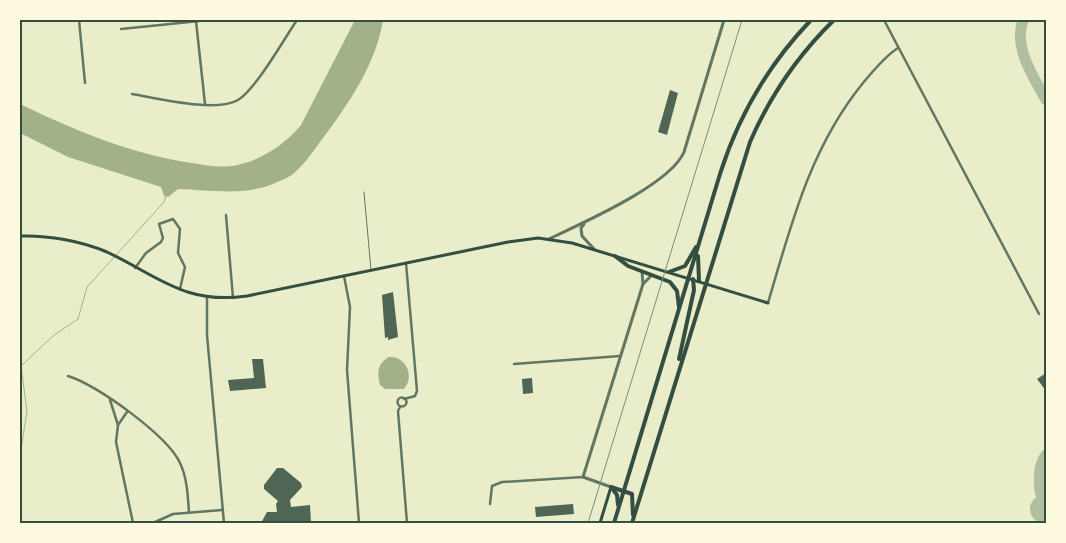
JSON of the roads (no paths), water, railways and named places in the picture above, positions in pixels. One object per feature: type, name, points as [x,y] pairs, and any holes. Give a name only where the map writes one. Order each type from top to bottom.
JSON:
[{"type":"highway","points":[[614,523],[691,279],[704,226],[724,160],[746,108],[775,62],[811,20]]},
{"type":"highway","points":[[632,523],[739,174],[756,129],[792,68],[834,20]]},
{"type":"highway","points":[[669,272],[685,266],[692,258],[704,226]]},
{"type":"highway","points":[[698,248],[700,281]]},
{"type":"highway","points":[[615,256],[628,266],[670,282],[674,286],[680,310]]},
{"type":"highway","points":[[677,374],[694,290],[691,279]]},
{"type":"highway","points":[[611,487],[624,490],[633,496],[634,517]]},
{"type":"highway","points":[[611,487],[617,495],[618,508]]},
{"type":"main road","points":[[20,236],[62,239],[105,252],[179,290],[207,297],[233,298],[527,239],[549,239],[594,249],[768,303]]},
{"type":"main road","points":[[600,523],[611,487]]},
{"type":"street","points":[[79,20],[85,83]]},
{"type":"street","points":[[121,29],[209,20]]},
{"type":"street","points":[[132,94],[204,104],[231,102],[240,98],[297,20]]},
{"type":"street","points":[[549,239],[586,222],[664,177],[678,164],[686,147],[724,20]]},
{"type":"street","points":[[884,20],[1039,314]]},
{"type":"street","points":[[196,21],[204,104]]},
{"type":"street","points":[[768,303],[799,198],[821,145],[854,94],[880,64],[898,48]]},
{"type":"street","points":[[226,215],[233,298]]},
{"type":"street","points":[[135,268],[146,253],[162,240],[160,224],[173,219],[180,229],[178,253],[185,267],[179,290]]},
{"type":"street","points":[[586,222],[581,228],[581,234],[594,249]]},
{"type":"street","points":[[406,263],[417,391],[415,396],[398,400],[407,523]]},
{"type":"street","points":[[583,477],[643,284],[642,272]]},
{"type":"street","points":[[643,284],[652,275]]},
{"type":"street","points":[[344,276],[350,307],[347,370],[358,523]]},
{"type":"street","points":[[207,297],[206,316],[224,523]]},
{"type":"street","points":[[514,364],[620,356]]},
{"type":"street","points":[[68,376],[90,384],[110,398],[152,432],[180,462],[190,512]]},
{"type":"street","points":[[110,398],[118,425],[116,442],[133,523]]},
{"type":"street","points":[[400,407],[406,404],[404,398]]},
{"type":"street","points":[[118,425],[127,412]]},
{"type":"street","points":[[490,504],[492,486],[502,482],[583,477],[611,487]]},
{"type":"street","points":[[152,523],[173,514],[222,510]]},
{"type":"lane","points":[[364,192],[371,270]]},
{"type":"waterway","points":[[20,456],[27,411],[21,366],[54,335],[78,319],[87,287],[164,202],[166,196]]},
{"type":"railway","points":[[588,523],[742,20]]}]
